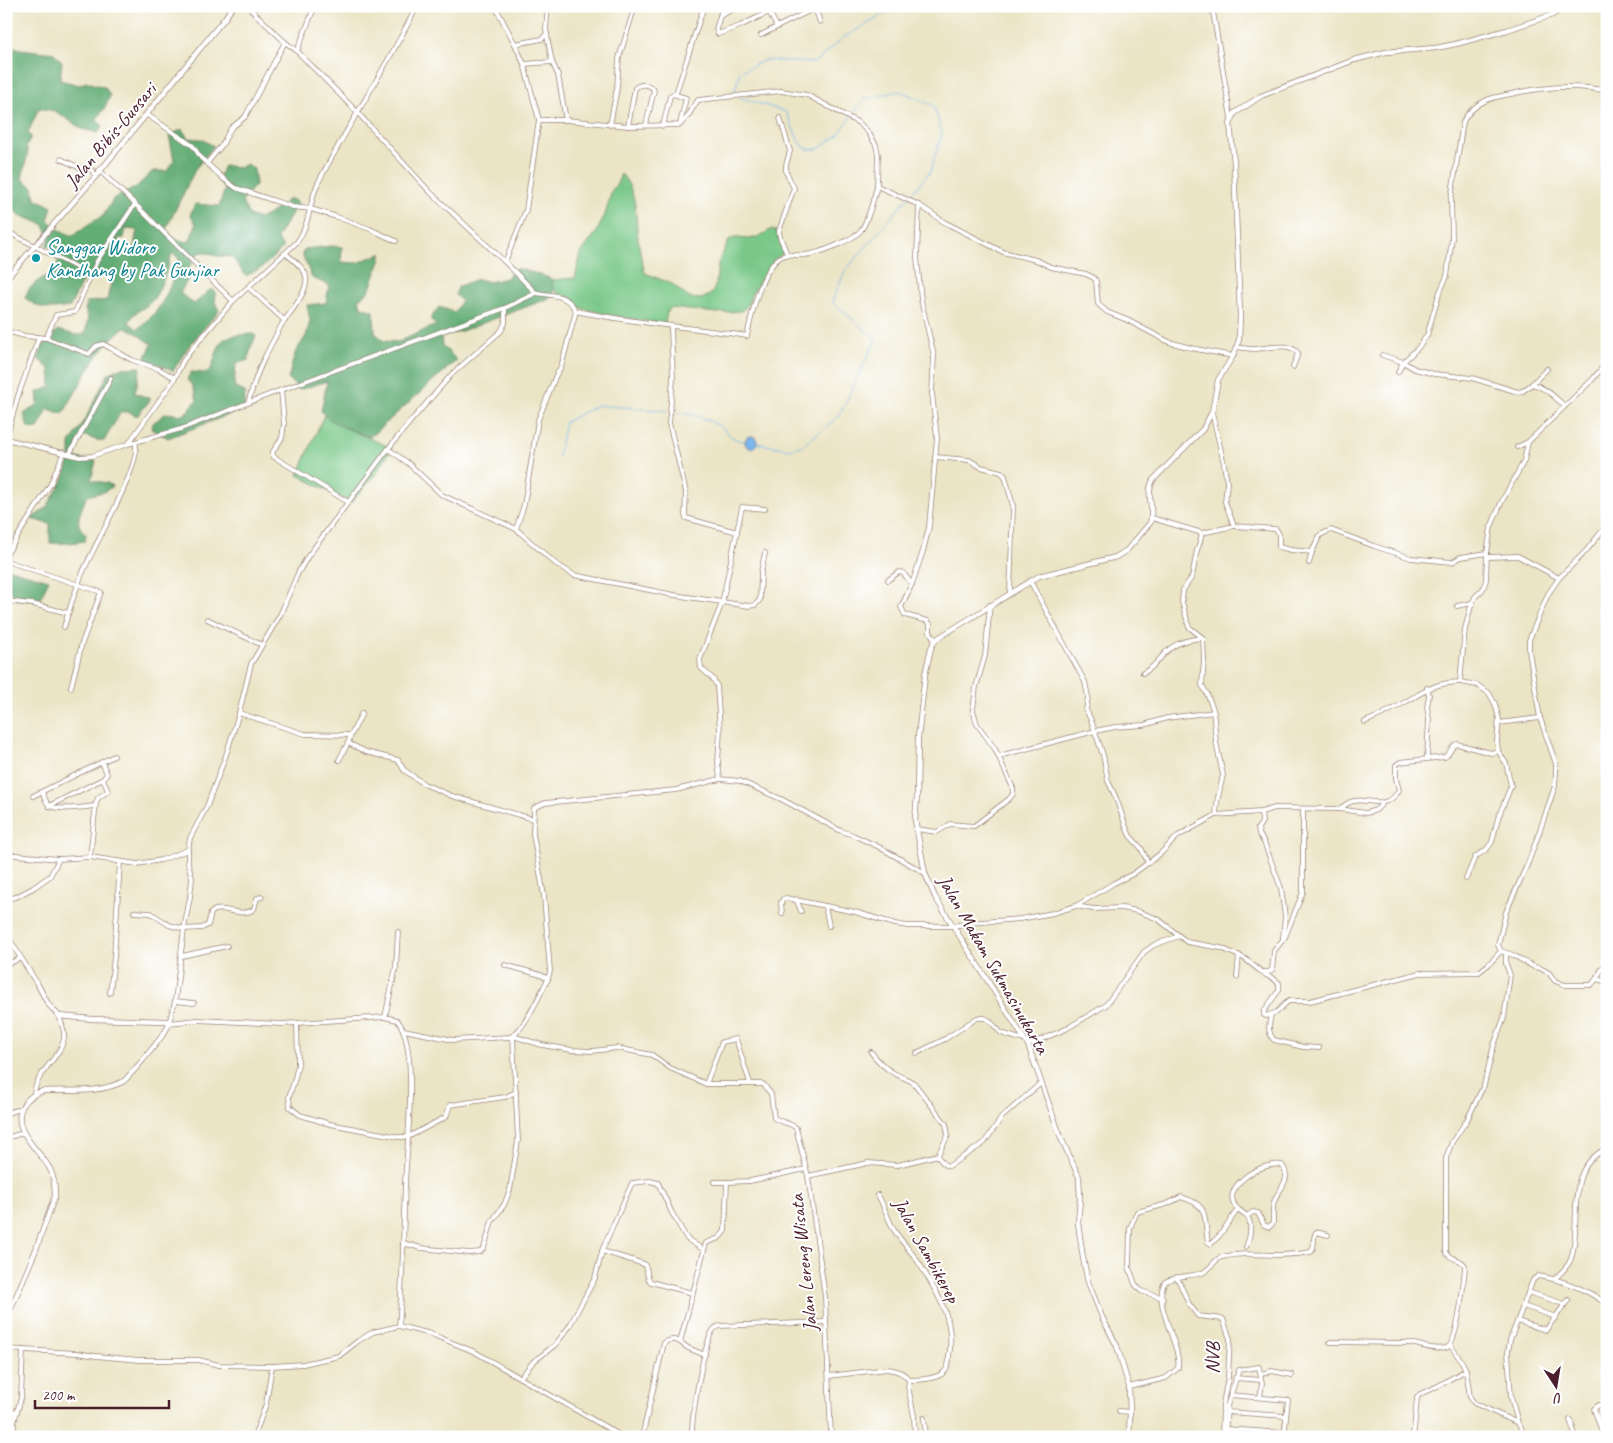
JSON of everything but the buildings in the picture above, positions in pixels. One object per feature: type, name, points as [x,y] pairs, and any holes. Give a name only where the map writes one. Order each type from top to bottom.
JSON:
[{"type":"street","name":"Jalan Bibis-Guosari","points":[[6,279],[96,176],[233,6]]},
{"type":"street","points":[[247,6],[297,51],[357,112],[431,193],[506,262],[536,293]]},
{"type":"street","points":[[297,51],[314,6]]},
{"type":"street","points":[[128,444],[175,378],[182,361],[233,301],[302,236],[316,187],[417,6]]},
{"type":"street","points":[[495,6],[516,44],[524,64],[539,120],[526,210],[506,262]]},
{"type":"street","points":[[548,6],[547,33],[552,62],[558,75],[566,120]]},
{"type":"street","points":[[610,125],[617,88],[619,58],[635,6]]},
{"type":"street","points":[[676,93],[704,6]]},
{"type":"street","points":[[723,6],[716,29],[718,34],[740,26],[781,6]]},
{"type":"street","points":[[720,16],[739,6]]},
{"type":"street","points":[[766,6],[777,27]]},
{"type":"street","points":[[918,205],[917,257],[921,300],[934,356],[932,393],[936,438],[929,527],[924,551],[912,584],[901,604],[902,610],[908,616],[928,621],[934,640],[1010,592],[1047,573],[1116,557],[1133,543],[1150,523],[1152,518],[1149,490],[1153,480],[1203,429],[1212,412],[1218,380],[1237,347],[1240,315],[1231,118],[1212,6]]},
{"type":"street","points":[[1231,118],[1242,107],[1261,96],[1354,60],[1386,52],[1436,48],[1456,44],[1552,15],[1566,6]]},
{"type":"street","points":[[761,35],[814,7],[820,22]]},
{"type":"street","points":[[516,44],[542,39],[547,33]]},
{"type":"street","points":[[207,163],[222,144],[231,128],[245,117],[285,42]]},
{"type":"street","points":[[524,64],[552,62]]},
{"type":"street","points":[[628,126],[635,88],[644,84],[652,87],[654,90],[646,125]]},
{"type":"street","points":[[1398,372],[1403,362],[1418,348],[1427,335],[1439,294],[1447,276],[1451,252],[1452,189],[1465,117],[1476,106],[1486,100],[1521,92],[1559,88],[1596,88],[1607,91]]},
{"type":"street","points":[[39,336],[18,396],[6,439],[80,457],[92,456],[181,429],[281,390],[505,308],[536,293],[560,296],[569,301],[576,311],[613,319],[747,336],[754,304],[768,272],[780,258],[787,254],[805,255],[818,252],[861,232],[877,186],[878,155],[876,145],[868,132],[859,123],[807,95],[781,91],[698,100],[688,116],[680,124],[664,126],[628,126],[566,120],[539,120]]},
{"type":"street","points":[[664,126],[670,96],[673,94],[686,98],[680,124]]},
{"type":"street","points":[[146,114],[193,146],[207,163],[236,188],[293,207],[311,209],[370,228],[396,241]]},
{"type":"street","points":[[780,118],[790,151],[786,172],[794,188],[779,234],[787,254]]},
{"type":"street","points":[[61,160],[84,170],[90,168],[96,176]]},
{"type":"street","points":[[99,170],[233,301]]},
{"type":"street","points":[[877,186],[897,194],[944,222],[1003,252],[1036,260],[1051,267],[1091,276],[1096,281],[1097,301],[1102,310],[1127,320],[1156,336],[1191,348],[1233,356]]},
{"type":"street","points":[[46,338],[56,315],[75,312],[97,261],[135,204]]},
{"type":"street","points":[[6,231],[91,274]]},
{"type":"street","points":[[248,403],[262,362],[305,286],[306,276],[302,269],[285,253]]},
{"type":"street","points":[[248,287],[284,321]]},
{"type":"street","points":[[34,1093],[43,1091],[97,1090],[117,1085],[124,1081],[169,1028],[176,1001],[192,878],[188,863],[190,838],[209,801],[239,713],[250,668],[280,615],[304,562],[388,449],[452,374],[501,331],[505,323],[505,308]]},
{"type":"street","points":[[516,529],[524,505],[538,420],[561,367],[576,311]]},
{"type":"street","points":[[671,327],[673,379],[668,417],[686,492],[685,515],[686,518],[737,532]]},
{"type":"street","points":[[6,331],[25,336],[39,336],[89,354],[97,345],[103,344],[132,360],[159,369],[175,378]]},
{"type":"street","points":[[1237,347],[1254,350],[1275,347],[1293,349],[1298,354],[1293,367]]},
{"type":"street","points":[[1382,355],[1403,362],[1415,369],[1443,375],[1472,378],[1518,392],[1523,391],[1532,384],[1547,369]]},
{"type":"street","points":[[1517,447],[1528,442],[1592,380],[1607,362]]},
{"type":"street","points":[[6,555],[50,485],[110,378]]},
{"type":"street","points":[[1532,384],[1545,389],[1565,406]]},
{"type":"street","points":[[281,390],[284,424],[282,438],[272,453],[274,457],[348,502]]},
{"type":"street","points":[[1212,412],[1224,464],[1225,502],[1234,526]]},
{"type":"street","points":[[64,627],[83,570],[109,522],[125,484],[136,454],[137,447],[135,442]]},
{"type":"street","points":[[1460,682],[1465,629],[1472,603],[1483,589],[1486,580],[1491,527],[1503,498],[1524,461],[1528,442]]},
{"type":"street","points":[[388,449],[408,463],[442,495],[516,529],[556,564],[574,575],[722,603],[749,606],[758,603],[761,597],[761,572],[765,553]]},
{"type":"street","points":[[935,457],[969,460],[1001,472],[1005,476],[1012,506],[1010,592]]},
{"type":"street","points":[[720,779],[718,764],[720,730],[717,686],[713,679],[702,670],[700,663],[722,603],[742,507],[765,509]]},
{"type":"street","points":[[1152,518],[1202,533],[1234,526],[1276,529],[1279,532],[1279,545],[1281,548],[1312,552]]},
{"type":"street","points":[[1607,525],[1582,556],[1559,578],[1548,594],[1528,646],[1538,718],[1556,764],[1555,786],[1528,864],[1506,912],[1498,945],[1501,951],[1540,968],[1555,981],[1565,985],[1591,984],[1597,979],[1601,969],[1607,963]]},
{"type":"street","points":[[1309,564],[1320,534],[1331,530],[1411,558],[1452,562],[1464,556],[1518,556],[1559,578]]},
{"type":"street","points":[[1202,533],[1192,577],[1183,590],[1182,602],[1189,627],[1203,638],[1202,685],[1214,712],[1216,742],[1223,775],[1216,815]]},
{"type":"street","points":[[6,561],[101,592],[82,643],[71,687]]},
{"type":"street","points":[[888,580],[899,572],[903,573],[912,584]]},
{"type":"street","points":[[1030,581],[1085,682],[1088,697],[1086,710],[1103,755],[1108,781],[1130,836],[1141,848],[1148,863]]},
{"type":"street","points":[[6,601],[32,604],[68,613]]},
{"type":"street","points":[[1458,606],[1472,603]]},
{"type":"street","points":[[916,829],[937,832],[950,824],[974,826],[1010,799],[1014,791],[999,756],[977,724],[973,710],[976,686],[985,656],[990,605]]},
{"type":"street","points":[[207,619],[262,645]]},
{"type":"street","points":[[1143,673],[1153,667],[1166,651],[1179,643],[1203,638]]},
{"type":"street","name":"Jalan Makam Sukmasinukarta","points":[[934,640],[925,676],[918,738],[915,820],[925,873],[935,897],[1028,1045],[1061,1138],[1079,1177],[1078,1223],[1084,1266],[1088,1282],[1102,1317],[1117,1346],[1129,1387],[1129,1437]]},
{"type":"street","points":[[1365,722],[1439,684],[1460,682],[1477,685],[1489,693],[1499,718],[1498,751],[1506,763],[1511,786],[1498,818],[1492,842],[1487,849],[1475,857],[1466,879]]},
{"type":"street","points":[[1427,758],[1428,688]]},
{"type":"street","points":[[999,756],[1095,731],[1115,727],[1144,725],[1167,718],[1214,712]]},
{"type":"street","points":[[239,713],[305,734],[351,735]]},
{"type":"street","points":[[339,760],[362,713]]},
{"type":"street","points":[[1498,723],[1538,718]]},
{"type":"street","points":[[348,743],[366,752],[398,760],[404,770],[417,781],[445,793],[533,819]]},
{"type":"street","points":[[782,914],[783,899],[796,899],[907,926],[953,926],[969,922],[996,921],[1053,913],[1076,906],[1148,863],[1178,836],[1216,815],[1261,812],[1275,808],[1339,809],[1366,813],[1376,810],[1382,803],[1394,797],[1399,790],[1396,779],[1396,765],[1400,762],[1445,756],[1457,744],[1491,753],[1498,751]]},
{"type":"street","points":[[33,796],[114,756]]},
{"type":"street","points":[[49,806],[103,779],[107,774],[102,762]]},
{"type":"street","points":[[90,857],[95,806],[97,800],[108,792],[103,779]]},
{"type":"street","points":[[403,1243],[421,1248],[476,1253],[484,1248],[492,1221],[504,1205],[510,1190],[518,1141],[513,1036],[521,1027],[548,979],[550,964],[544,896],[533,834],[534,808],[545,802],[609,798],[676,790],[720,779],[740,781],[774,796],[841,831],[879,847],[925,873]]},
{"type":"street","points":[[42,792],[49,806]]},
{"type":"street","points":[[1339,809],[1352,801],[1382,803]]},
{"type":"street","points":[[49,806],[67,808],[95,806]]},
{"type":"street","points":[[1260,972],[1272,970],[1274,951],[1283,939],[1303,892],[1303,809]]},
{"type":"street","points":[[1261,812],[1262,822],[1258,828],[1259,834],[1264,842],[1281,888],[1284,916],[1283,939]]},
{"type":"street","points":[[6,854],[60,858],[90,857],[137,864],[150,862],[188,850]]},
{"type":"street","points":[[6,899],[16,897],[50,876],[60,858]]},
{"type":"street","points":[[110,993],[115,948],[120,862]]},
{"type":"street","points":[[134,912],[151,913],[169,925],[184,929],[206,926],[211,913],[217,909],[243,913],[251,912],[255,908],[257,898],[262,897]]},
{"type":"street","points":[[796,899],[801,911]]},
{"type":"street","points":[[825,906],[829,926]]},
{"type":"street","points":[[1076,906],[1092,909],[1122,908],[1137,910],[1168,926],[1187,942],[1221,948],[1252,963],[1260,972],[1279,983],[1279,990],[1264,1013],[1265,1016],[1271,1016],[1278,1012],[1289,1001],[1310,1001],[1420,973],[1479,972],[1501,951]]},
{"type":"street","points":[[384,1017],[396,967],[398,932]]},
{"type":"street","points":[[6,934],[48,1004],[59,1016],[64,1033],[64,1040],[56,1055],[38,1078],[34,1093],[21,1109],[19,1119],[23,1133],[50,1170],[56,1196],[6,1320]]},
{"type":"street","points":[[1028,1045],[1066,1029],[1106,1005],[1144,952],[1154,944],[1179,936]]},
{"type":"street","points":[[182,956],[226,946]]},
{"type":"street","points":[[1451,1346],[1457,1329],[1466,1266],[1462,1261],[1450,1257],[1446,1252],[1446,1158],[1452,1142],[1467,1120],[1484,1085],[1494,1045],[1504,1018],[1510,976],[1506,964],[1506,953]]},
{"type":"street","points":[[1237,977],[1238,955]]},
{"type":"street","points":[[6,965],[22,958]]},
{"type":"street","points":[[505,966],[541,975],[548,979]]},
{"type":"street","points":[[1597,979],[1607,982]]},
{"type":"street","points":[[176,1001],[194,1003]]},
{"type":"street","points":[[59,1016],[166,1021],[169,1023],[197,1020],[297,1023],[384,1017],[397,1020],[404,1030],[410,1067],[410,1106],[399,1326]]},
{"type":"street","points":[[1271,1016],[1268,1030],[1274,1040],[1319,1048]]},
{"type":"street","points":[[917,1053],[945,1039],[977,1018],[985,1018],[990,1021],[1001,1033],[1024,1040]]},
{"type":"street","points":[[297,1023],[298,1064],[289,1097],[292,1110],[306,1117],[342,1127],[408,1137],[446,1117],[450,1105],[505,1096],[516,1092]]},
{"type":"street","points":[[404,1030],[453,1040],[513,1036],[564,1049],[592,1051],[618,1048],[652,1055],[662,1064],[697,1082],[706,1084],[750,1083],[736,1039],[720,1044],[706,1084]]},
{"type":"street","points":[[808,1176],[868,1163],[898,1165],[937,1156],[941,1152],[948,1135],[946,1124],[914,1084],[891,1071],[876,1059],[871,1052]]},
{"type":"street","name":"Jalan Lereng Wisata","points":[[750,1083],[766,1086],[771,1094],[774,1118],[796,1128],[808,1176],[825,1297],[831,1437]]},
{"type":"street","points":[[937,1156],[945,1165],[949,1166],[984,1143],[1002,1118],[1041,1083]]},
{"type":"street","points":[[6,1113],[21,1109]]},
{"type":"street","points":[[6,1138],[23,1133]]},
{"type":"street","points":[[1555,1278],[1571,1259],[1574,1245],[1578,1181],[1592,1158],[1607,1148]]},
{"type":"street","points":[[1246,1247],[1250,1236],[1250,1221],[1233,1203],[1232,1197],[1237,1185],[1262,1166],[1282,1165],[1286,1170],[1287,1178],[1275,1200],[1272,1212],[1273,1223],[1268,1226],[1264,1225],[1256,1212],[1249,1213],[1247,1216]]},
{"type":"street","points":[[714,1182],[750,1181],[806,1169]]},
{"type":"street","points":[[520,1378],[533,1362],[555,1345],[569,1327],[595,1278],[602,1251],[629,1187],[634,1182],[650,1181],[660,1185],[672,1213],[687,1239],[704,1250]]},
{"type":"street","points":[[680,1342],[706,1243],[719,1238],[725,1231],[727,1182]]},
{"type":"street","name":"Jalan Sambikerep","points":[[878,1194],[886,1208],[893,1228],[917,1261],[938,1296],[952,1334],[951,1350],[946,1370],[940,1375],[909,1380]]},
{"type":"street","points":[[1163,1298],[1141,1290],[1135,1284],[1129,1267],[1130,1228],[1137,1212],[1167,1204],[1181,1197],[1192,1200],[1201,1206],[1204,1211],[1205,1228],[1208,1242],[1211,1244],[1220,1235],[1238,1209]]},
{"type":"street","points":[[1129,1387],[1166,1378],[1178,1368],[1178,1359],[1167,1326],[1163,1298],[1163,1284],[1167,1280],[1204,1272],[1213,1266],[1217,1259],[1224,1256],[1242,1254],[1280,1255],[1311,1252],[1316,1232],[1328,1235]]},
{"type":"street","points":[[602,1251],[644,1264],[647,1269],[647,1278],[651,1282],[692,1293]]},
{"type":"street","points":[[1526,1437],[1518,1423],[1511,1397],[1508,1352],[1517,1321],[1533,1280],[1538,1276],[1555,1278],[1582,1289],[1607,1304]]},
{"type":"street","name":"NVB","points":[[1177,1277],[1189,1304],[1198,1316],[1223,1319],[1230,1339],[1228,1377],[1223,1404],[1224,1437]]},
{"type":"street","points":[[1528,1292],[1564,1304]]},
{"type":"street","points":[[1517,1321],[1546,1330],[1568,1300]]},
{"type":"street","points":[[1523,1306],[1556,1317]]},
{"type":"street","points":[[692,1437],[697,1394],[705,1355],[713,1330],[717,1327],[825,1322]]},
{"type":"street","points":[[6,1349],[77,1353],[139,1360],[199,1360],[219,1364],[272,1366],[302,1364],[330,1359],[344,1353],[358,1341],[373,1332],[399,1326],[431,1334],[475,1352],[623,1437]]},
{"type":"street","points":[[642,1437],[664,1343],[674,1339],[688,1348],[705,1355]]},
{"type":"street","points":[[1330,1342],[1408,1343],[1427,1348],[1451,1346]]},
{"type":"street","points":[[1451,1346],[1466,1370],[1470,1397],[1474,1403],[1518,1423]]},
{"type":"street","points":[[14,1437],[14,1422],[20,1398],[23,1350]]},
{"type":"street","points":[[254,1437],[266,1404],[272,1366]]},
{"type":"street","points":[[1224,1437],[1226,1412],[1239,1370],[1259,1367],[1261,1374],[1260,1397]]},
{"type":"street","points":[[829,1376],[887,1369],[896,1370],[909,1380],[908,1387],[916,1437]]},
{"type":"street","points":[[1411,1437],[1414,1430],[1417,1398],[1420,1394],[1466,1370]]},
{"type":"street","points":[[1261,1374],[1272,1371],[1292,1375]]},
{"type":"street","points":[[1235,1378],[1261,1380]]},
{"type":"street","points":[[1226,1429],[1285,1435],[1288,1400],[1230,1395]]},
{"type":"street","points":[[1604,1437],[1594,1409],[1599,1405],[1607,1404]]},
{"type":"street","points":[[6,1410],[16,1412]]},
{"type":"street","points":[[1118,1411],[1130,1412]]},
{"type":"street","points":[[1226,1412],[1286,1416]]},
{"type":"street","points":[[924,1418],[926,1437]]},
{"type":"street","points":[[1570,1420],[1576,1437]]},
{"type":"green space","points":[[6,44],[20,49],[54,53],[62,62],[60,80],[79,85],[86,82],[105,87],[110,96],[96,120],[103,126],[98,133],[82,129],[55,111],[39,108],[28,133],[31,137],[26,147],[28,152],[22,179],[33,187],[35,198],[52,207],[48,220],[58,229],[72,236],[103,216],[114,198],[135,188],[153,171],[167,171],[174,160],[169,136],[182,129],[188,138],[201,139],[214,146],[196,168],[166,229],[173,239],[189,242],[196,224],[190,215],[195,204],[219,206],[225,189],[218,180],[224,165],[239,168],[247,164],[254,169],[256,184],[242,202],[249,215],[259,219],[273,212],[290,198],[298,203],[277,238],[283,248],[263,267],[246,276],[232,257],[199,252],[188,269],[190,276],[180,293],[194,304],[211,289],[216,292],[215,302],[219,311],[189,346],[173,371],[145,359],[152,344],[130,329],[123,328],[97,357],[63,414],[48,409],[38,429],[28,428],[24,414],[38,404],[37,392],[51,387],[50,369],[38,359],[43,346],[58,330],[76,335],[85,334],[88,319],[85,309],[87,302],[107,300],[112,278],[103,274],[84,278],[70,307],[57,309],[41,307],[25,298],[37,282],[56,272],[59,253],[46,245],[50,238],[43,224],[21,216],[6,207]],"holes":[[[126,229],[137,230],[132,256],[116,253],[119,238],[124,238]],[[172,253],[179,258],[165,298],[153,315],[137,329],[129,322],[135,314],[149,304],[156,296]]]},
{"type":"green space","points":[[621,174],[633,196],[639,247],[645,273],[672,284],[689,298],[701,299],[710,295],[713,291],[716,284],[718,264],[729,240],[761,236],[772,229],[776,231],[784,253],[773,261],[752,293],[748,305],[741,311],[717,313],[671,308],[667,312],[665,324],[614,316],[580,308],[572,298],[557,293],[552,286],[553,280],[575,278],[581,253],[596,233],[605,215],[612,190]]},
{"type":"green space","points":[[331,246],[342,247],[341,262],[357,263],[381,253],[381,259],[369,291],[359,299],[361,307],[374,311],[375,333],[384,341],[398,342],[436,325],[430,319],[439,307],[455,312],[461,301],[455,295],[459,286],[477,279],[490,282],[506,278],[517,268],[553,280],[552,286],[554,289],[550,298],[441,337],[442,345],[457,360],[370,437],[337,424],[321,411],[327,381],[299,390],[288,379],[295,353],[306,336],[310,321],[307,305],[326,303],[329,285],[312,278],[302,254],[305,249]]},
{"type":"green space","points":[[253,334],[256,336],[248,360],[236,364],[234,387],[245,392],[244,409],[168,438],[151,429],[153,423],[166,413],[184,415],[197,400],[193,387],[187,379],[191,372],[205,373],[211,369],[217,350],[223,340],[233,336]]},
{"type":"green space","points":[[141,367],[135,393],[151,399],[137,416],[129,412],[121,412],[104,441],[82,435],[78,441],[75,458],[96,461],[91,480],[113,486],[104,492],[87,496],[79,519],[79,525],[86,534],[85,541],[50,543],[50,524],[31,519],[46,508],[63,480],[70,460],[70,443],[85,420],[108,374],[120,368]]},
{"type":"green space","points":[[6,373],[14,390],[8,408],[6,408]]},
{"type":"green space","points":[[324,415],[344,427],[392,448],[375,475],[351,503],[298,475]]},
{"type":"green space","points":[[6,568],[49,580],[39,601],[16,599],[17,595],[6,591]]},
{"type":"water","points":[[751,436],[757,442],[751,448],[745,442]]},
{"type":"waterway","points":[[734,94],[740,72],[765,60],[814,63],[843,38],[898,6]]},
{"type":"waterway","points":[[739,97],[786,112],[798,140],[806,149],[818,149],[838,135],[864,99],[900,91],[934,106],[942,133],[930,172],[845,271],[832,302],[876,339],[839,416],[802,446],[788,449],[756,443]]},
{"type":"waterway","points":[[558,456],[565,422],[598,405],[668,411]]},
{"type":"waterway","points":[[672,412],[703,418],[721,427],[734,438],[744,441]]},
{"type":"place","name":"Sanggar Widoro Kandhang by Pak Gunjiar","points":[[36,258]]}]
